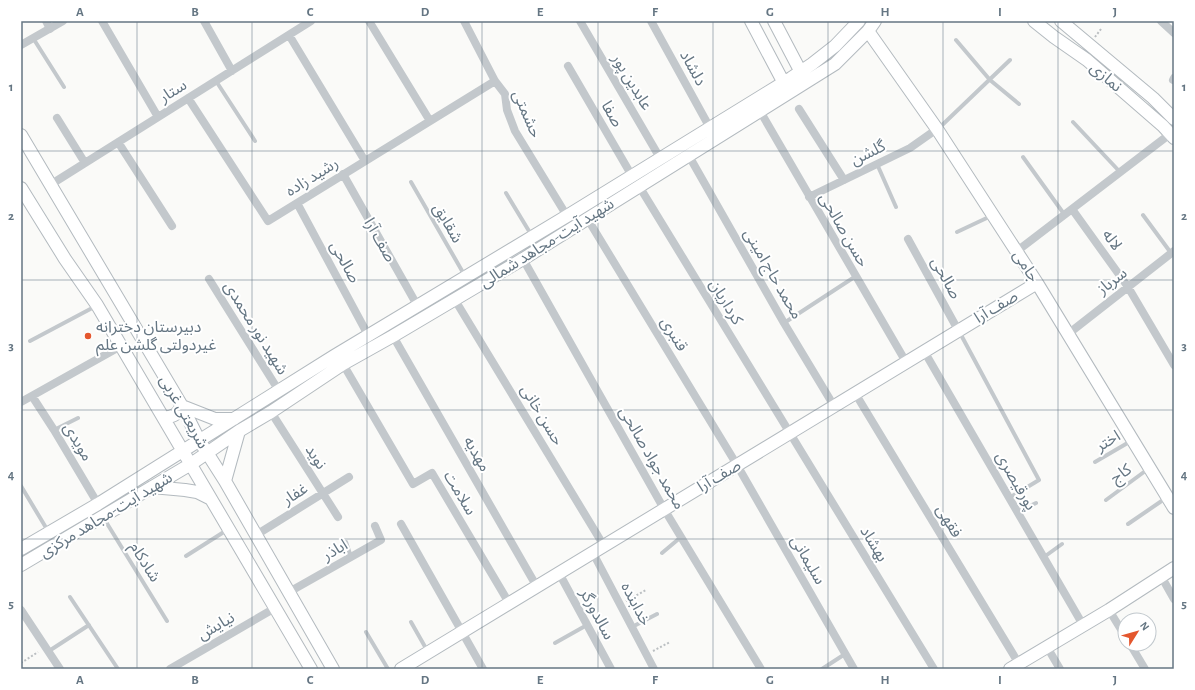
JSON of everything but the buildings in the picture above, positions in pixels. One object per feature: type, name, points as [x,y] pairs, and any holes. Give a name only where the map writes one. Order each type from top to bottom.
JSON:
[{"type":"main road","points":[[750,21],[783,83],[790,93]]},
{"type":"main road","points":[[774,21],[807,82]]},
{"type":"main road","name":"شهید آیت-مجاهد شمالی","points":[[200,440],[368,335],[567,216],[783,83],[812,64],[835,46],[859,21]]},
{"type":"main road","name":"نمازی","points":[[1034,21],[1087,60],[1163,126],[1172,136]]},
{"type":"main road","name":"نمازی","points":[[1061,21],[1153,98],[1174,119]]},
{"type":"main road","name":"شهید آیت-مجاهد شمالی","points":[[208,452],[343,364],[523,259],[836,64],[871,26]]},
{"type":"main road","name":"جامی","points":[[871,26],[1017,251],[1171,503]]},
{"type":"main road","name":"شریعتی غربی","points":[[21,135],[182,406],[200,440],[333,669]]},
{"type":"main road","name":"شریعتی غربی","points":[[21,188],[97,306],[311,669]]},
{"type":"main road","name":"صف آرا","points":[[401,669],[1037,283]]},
{"type":"main road","points":[[164,418],[178,413],[182,406],[215,419],[234,419]]},
{"type":"main road","points":[[247,411],[255,422]]},
{"type":"main road","points":[[225,481],[239,431]]},
{"type":"main road","name":"شهید آیت-مجاهد مرکزی","points":[[21,549],[98,504],[200,440]]},
{"type":"main road","name":"شهید آیت-مجاهد مرکزی","points":[[21,565],[191,464],[208,452]]},
{"type":"main road","points":[[152,487],[197,492],[211,500]]},
{"type":"main road","points":[[1014,666],[1083,626],[1174,568]]},
{"type":"street","points":[[21,45],[33,38],[48,25],[63,21]]},
{"type":"street","points":[[102,21],[158,117]]},
{"type":"street","points":[[204,21],[232,71]]},
{"type":"street","name":"ستار","points":[[50,185],[311,21]]},
{"type":"street","points":[[369,21],[430,121]]},
{"type":"street","name":"حشمتی","points":[[464,21],[495,81],[505,94],[507,110],[515,131],[567,216]]},
{"type":"street","name":"عابدین پور","points":[[580,21],[660,158]]},
{"type":"street","name":"دلشاد","points":[[651,21],[710,128]]},
{"type":"street","points":[[1161,21],[1174,33]]},
{"type":"street","points":[[289,35],[366,161]]},
{"type":"street","name":"صفا","points":[[568,66],[632,176]]},
{"type":"street","name":"رشید زاده","points":[[188,98],[268,221],[495,81]]},
{"type":"street","points":[[799,108],[844,180]]},
{"type":"street","name":"حسن صالحی","points":[[760,111],[906,362]]},
{"type":"street","points":[[57,118],[85,163]]},
{"type":"street","name":"گلشن","points":[[809,197],[910,148],[937,129]]},
{"type":"street","points":[[1017,251],[1121,172],[1172,136]]},
{"type":"street","points":[[118,142],[172,226]]},
{"type":"street","name":"محمد حاج امینی","points":[[689,156],[784,323],[834,406]]},
{"type":"street","name":"صف آرا","points":[[343,174],[417,305]]},
{"type":"street","name":"کرداریان","points":[[639,186],[790,433]]},
{"type":"street","name":"صالحی","points":[[297,203],[368,335]]},
{"type":"street","name":"لاله","points":[[1072,209],[1128,287],[1174,365]]},
{"type":"street","name":"قنبری","points":[[587,218],[737,465]]},
{"type":"street","name":"صالحی","points":[[908,239],[958,330]]},
{"type":"street","name":"سرباز","points":[[1068,334],[1173,252]]},
{"type":"street","name":"محمد جواد صالحی","points":[[523,259],[664,509],[761,669]]},
{"type":"street","name":"شهید نور محمدی","points":[[209,279],[279,391]]},
{"type":"street","name":"حسن خانی","points":[[455,300],[604,546]]},
{"type":"street","name":"مهدیه","points":[[393,336],[537,586]]},
{"type":"street","points":[[21,402],[120,346]]},
{"type":"street","name":"پورقیصری","points":[[924,351],[1083,626]]},
{"type":"street","name":"سلامت","points":[[343,364],[413,484],[432,473],[509,603]]},
{"type":"street","name":"فقهی","points":[[855,393],[1014,666]]},
{"type":"street","name":"مویدی","points":[[32,396],[98,504]]},
{"type":"street","name":"نوید","points":[[271,412],[338,517]]},
{"type":"street","name":"بهشاد","points":[[790,433],[934,669]]},
{"type":"street","name":"سلیمانی","points":[[737,465],[854,669]]},
{"type":"street","name":"غفار","points":[[256,535],[349,477]]},
{"type":"street","points":[[401,524],[430,578],[483,669]]},
{"type":"street","name":"اباذر","points":[[289,592],[381,540],[375,526]]},
{"type":"street","name":"خدابنده","points":[[593,552],[654,669]]},
{"type":"street","name":"سالدورگر","points":[[559,573],[610,669]]},
{"type":"street","points":[[1161,576],[1174,599]]},
{"type":"street","name":"نیایش","points":[[170,669],[275,608]]},
{"type":"street","points":[[21,610],[60,669]]},
{"type":"street","points":[[1109,610],[1117,623]]},
{"type":"street","points":[[1047,647],[1060,669]]},
{"type":"street","points":[[1135,652],[1145,669]]},
{"type":"lane","points":[[33,38],[64,87]]},
{"type":"lane","points":[[956,40],[990,80],[1019,104]]},
{"type":"lane","points":[[937,129],[1010,60]]},
{"type":"lane","points":[[216,81],[255,141]]},
{"type":"lane","points":[[1073,122],[1121,172]]},
{"type":"lane","points":[[1023,157],[1065,215]]},
{"type":"lane","points":[[877,164],[896,207]]},
{"type":"lane","name":"شقایق","points":[[411,182],[465,276]]},
{"type":"lane","points":[[506,193],[532,236]]},
{"type":"lane","points":[[957,232],[993,215]]},
{"type":"lane","points":[[1142,215],[1173,252]]},
{"type":"lane","points":[[784,323],[856,276]]},
{"type":"lane","points":[[30,341],[97,306]]},
{"type":"lane","points":[[958,330],[1039,480],[1009,498]]},
{"type":"lane","points":[[54,430],[78,418]]},
{"type":"lane","name":"اختر","points":[[1095,462],[1133,440]]},
{"type":"lane","name":"کاج","points":[[1106,500],[1150,468]]},
{"type":"lane","points":[[21,486],[49,533]]},
{"type":"lane","points":[[1018,513],[1036,503]]},
{"type":"lane","points":[[1128,524],[1171,503]]},
{"type":"lane","name":"شادکام","points":[[103,516],[167,620]]},
{"type":"lane","points":[[186,556],[229,529]]},
{"type":"lane","points":[[662,553],[681,537]]},
{"type":"lane","points":[[346,542],[351,557]]},
{"type":"lane","points":[[1043,557],[1062,544]]},
{"type":"lane","points":[[70,597],[118,669]]},
{"type":"lane","points":[[632,627],[657,614]]},
{"type":"lane","points":[[411,622],[428,652]]},
{"type":"lane","points":[[47,649],[89,625]]},
{"type":"lane","points":[[555,643],[587,625]]},
{"type":"lane","points":[[366,632],[388,669]]},
{"type":"lane","points":[[822,669],[845,654]]},
{"type":"path","points":[[620,605],[646,590]]},
{"type":"path","points":[[646,654],[670,642]]},
{"type":"path","points":[[21,663],[47,649]]},
{"type":"place","name":"دبیرستان دخترانه غیردولتی گلشن علم","points":[[88,336]]}]
